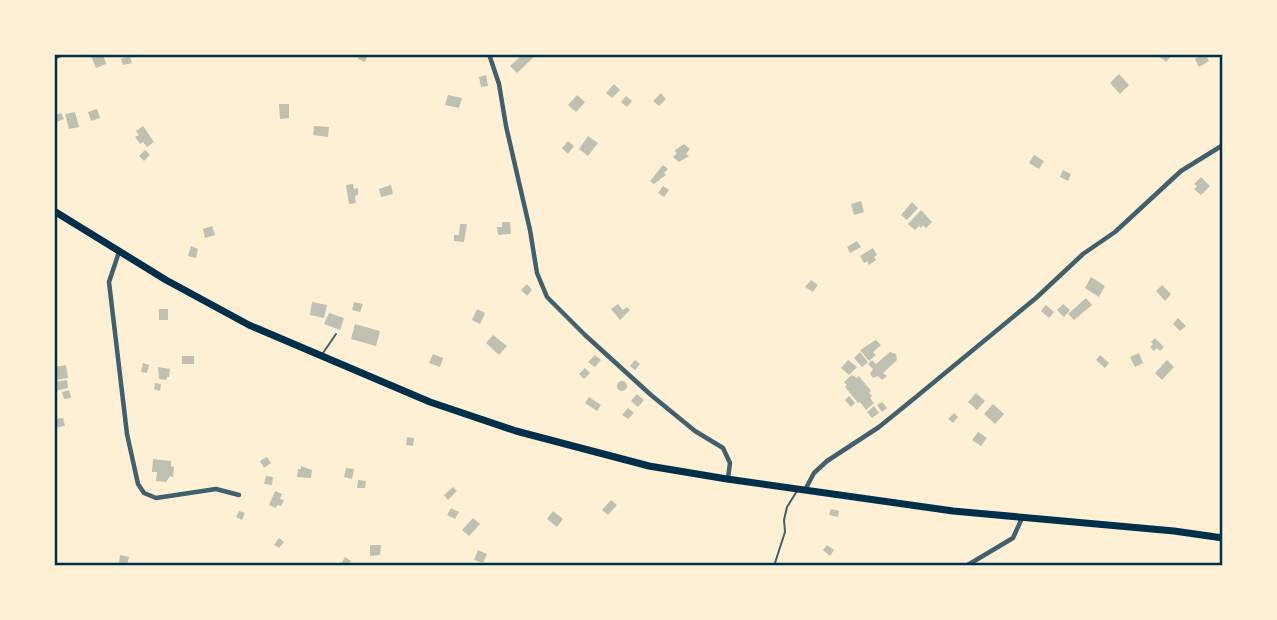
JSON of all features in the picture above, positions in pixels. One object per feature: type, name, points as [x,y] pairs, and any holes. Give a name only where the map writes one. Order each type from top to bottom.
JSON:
[{"type":"main road","points":[[54,211],[215,307],[321,357],[450,410],[516,431],[649,466],[727,479],[1022,519],[1174,531],[1223,538]]},
{"type":"street","points":[[489,54],[499,85],[537,273],[547,297],[651,395],[695,431],[723,448],[730,463],[727,479]]},
{"type":"street","points":[[801,490],[827,461],[879,426],[958,363],[1036,298],[1083,254],[1115,232],[1181,171],[1223,145]]},
{"type":"street","points":[[119,252],[109,282],[127,434],[138,484],[144,493],[156,498],[216,489],[239,495]]},
{"type":"street","points":[[966,566],[1013,538],[1022,519]]},
{"type":"lane","points":[[54,59],[65,54]]},
{"type":"lane","points":[[321,357],[336,334]]},
{"type":"lane","points":[[774,566],[785,532],[787,508],[801,490]]},
{"type":"building","points":[[103,54],[106,64],[96,68],[91,56]]},
{"type":"building","points":[[360,54],[368,54],[365,62],[358,59]]},
{"type":"building","points":[[523,54],[537,54],[517,73],[510,66]]},
{"type":"building","points":[[1156,54],[1173,54],[1166,62]]},
{"type":"building","points":[[1205,54],[1209,61],[1199,67],[1195,59]]},
{"type":"building","points":[[130,56],[132,63],[123,65],[121,59]]},
{"type":"building","points":[[1119,74],[1129,85],[1120,94],[1110,83]]},
{"type":"building","points":[[486,75],[488,86],[481,87],[479,77]]},
{"type":"building","points":[[614,84],[620,90],[612,98],[606,93]]},
{"type":"building","points":[[661,93],[666,99],[659,106],[653,101]]},
{"type":"building","points":[[448,95],[462,98],[459,108],[445,105]]},
{"type":"building","points":[[577,95],[585,102],[576,112],[568,105]]},
{"type":"building","points":[[626,96],[632,101],[627,107],[621,102]]},
{"type":"building","points":[[279,104],[289,104],[289,118],[280,119]]},
{"type":"building","points":[[97,109],[100,118],[91,121],[88,112]]},
{"type":"building","points":[[75,112],[79,127],[69,129],[65,114]]},
{"type":"building","points":[[61,113],[64,119],[54,123],[54,116]]},
{"type":"building","points":[[143,126],[154,142],[147,147],[143,142],[140,144],[135,137],[139,135],[136,131]]},
{"type":"building","points":[[314,126],[329,127],[328,137],[313,135]]},
{"type":"building","points":[[588,136],[598,143],[588,156],[579,149]]},
{"type":"building","points":[[568,141],[574,146],[568,154],[562,148]]},
{"type":"building","points":[[684,144],[690,149],[686,154],[689,156],[679,162],[673,157],[677,153],[674,151]]},
{"type":"building","points":[[145,150],[150,155],[144,161],[139,156]]},
{"type":"building","points":[[1034,155],[1044,161],[1039,169],[1029,163]]},
{"type":"building","points":[[663,165],[668,169],[664,173],[666,175],[654,184],[650,181]]},
{"type":"building","points":[[1063,170],[1071,174],[1068,181],[1060,177]]},
{"type":"building","points":[[1201,177],[1210,186],[1201,195],[1194,189],[1197,186],[1194,184]]},
{"type":"building","points":[[353,184],[354,189],[358,188],[358,195],[355,196],[356,203],[349,204],[346,185]]},
{"type":"building","points":[[391,185],[393,194],[381,197],[379,189]]},
{"type":"building","points":[[663,186],[669,190],[664,197],[658,193]]},
{"type":"building","points":[[861,201],[864,212],[854,215],[851,204]]},
{"type":"building","points":[[912,202],[918,208],[907,220],[901,215]]},
{"type":"building","points":[[921,210],[932,222],[926,228],[923,225],[915,230],[908,224]]},
{"type":"building","points":[[502,222],[510,222],[511,234],[498,235],[497,227],[502,227]]},
{"type":"building","points":[[460,224],[467,224],[464,242],[454,241],[454,235],[459,235]]},
{"type":"building","points":[[212,226],[215,235],[205,238],[203,229]]},
{"type":"building","points":[[857,241],[861,247],[850,253],[847,247]]},
{"type":"building","points":[[191,246],[198,249],[196,258],[188,256]]},
{"type":"building","points":[[873,248],[877,255],[874,257],[876,260],[869,265],[867,261],[864,263],[860,256]]},
{"type":"building","points":[[1091,277],[1105,286],[1099,297],[1085,288]]},
{"type":"building","points":[[811,280],[818,285],[813,292],[805,287]]},
{"type":"building","points":[[527,284],[532,290],[527,296],[521,290]]},
{"type":"building","points":[[1162,285],[1171,294],[1165,301],[1156,291]]},
{"type":"building","points":[[1086,298],[1092,305],[1074,320],[1068,314]]},
{"type":"building","points":[[312,302],[327,305],[324,318],[310,315]]},
{"type":"building","points":[[354,302],[363,304],[360,312],[352,310]]},
{"type":"building","points":[[618,304],[623,310],[627,307],[630,310],[620,320],[611,309]]},
{"type":"building","points":[[1063,304],[1070,310],[1064,317],[1057,310]]},
{"type":"building","points":[[1046,305],[1054,312],[1049,318],[1041,311]]},
{"type":"building","points":[[159,309],[168,309],[168,320],[159,320]]},
{"type":"building","points":[[477,309],[485,313],[480,324],[472,320]]},
{"type":"building","points":[[329,313],[344,318],[340,330],[324,324]]},
{"type":"building","points":[[1178,318],[1186,326],[1180,331],[1173,324]]},
{"type":"building","points":[[355,324],[380,331],[376,346],[351,339]]},
{"type":"building","points":[[493,335],[507,346],[499,355],[486,343]]},
{"type":"building","points":[[1155,338],[1164,347],[1160,351],[1157,348],[1154,351],[1150,347]]},
{"type":"building","points":[[876,340],[881,345],[873,352],[876,355],[869,361],[860,350]]},
{"type":"building","points":[[860,352],[868,362],[862,367],[854,358]]},
{"type":"building","points":[[890,352],[896,354],[897,360],[883,373],[887,376],[882,380],[878,376],[873,378],[870,374],[873,369],[868,364],[872,360],[876,364]]},
{"type":"building","points":[[1139,353],[1143,363],[1135,367],[1130,357]]},
{"type":"building","points":[[433,354],[443,358],[440,367],[429,363]]},
{"type":"building","points":[[595,355],[601,360],[595,367],[588,362]]},
{"type":"building","points":[[1100,355],[1109,363],[1105,368],[1096,360]]},
{"type":"building","points":[[182,356],[194,356],[194,364],[182,364]]},
{"type":"building","points":[[635,360],[640,364],[635,370],[630,366]]},
{"type":"building","points":[[848,360],[857,367],[849,375],[841,368]]},
{"type":"building","points":[[1167,360],[1174,367],[1162,380],[1155,373]]},
{"type":"building","points":[[143,363],[149,365],[147,373],[141,372]]},
{"type":"building","points":[[66,365],[68,378],[55,380],[54,367]]},
{"type":"building","points":[[158,367],[170,369],[166,380],[159,379]]},
{"type":"building","points":[[585,368],[590,373],[584,379],[579,374]]},
{"type":"building","points":[[852,375],[857,378],[859,376],[871,391],[870,398],[874,403],[866,410],[845,387],[847,385],[844,382]]},
{"type":"building","points":[[67,380],[68,388],[55,391],[54,382]]},
{"type":"building","points":[[622,381],[626,382],[626,390],[622,391],[618,390],[617,386],[618,382]]},
{"type":"building","points":[[155,383],[161,384],[160,391],[154,389]]},
{"type":"building","points":[[69,390],[71,398],[64,399],[62,392]]},
{"type":"building","points":[[976,393],[985,401],[977,410],[968,402]]},
{"type":"building","points":[[637,394],[644,400],[638,407],[631,401]]},
{"type":"building","points":[[849,396],[855,403],[851,407],[845,400]]},
{"type":"building","points":[[589,397],[601,405],[597,411],[585,403]]},
{"type":"building","points":[[882,402],[887,408],[882,412],[877,405]]},
{"type":"building","points":[[993,404],[1004,414],[995,424],[984,414]]},
{"type":"building","points":[[874,406],[879,413],[872,418],[867,412]]},
{"type":"building","points":[[628,408],[634,413],[628,419],[622,415]]},
{"type":"building","points":[[954,413],[958,417],[953,423],[948,419]]},
{"type":"building","points":[[63,418],[65,426],[54,428],[54,419]]},
{"type":"building","points":[[978,432],[987,438],[981,446],[972,440]]},
{"type":"building","points":[[407,437],[414,438],[413,446],[406,445]]},
{"type":"building","points":[[267,457],[271,463],[264,468],[260,461]]},
{"type":"building","points":[[153,459],[171,461],[171,466],[174,467],[173,477],[170,476],[166,482],[156,481],[157,472],[152,472]]},
{"type":"building","points":[[301,466],[312,470],[311,478],[297,477]]},
{"type":"building","points":[[346,468],[354,469],[352,479],[344,477]]},
{"type":"building","points":[[266,476],[273,477],[272,485],[264,484]]},
{"type":"building","points":[[358,480],[366,481],[365,488],[357,488]]},
{"type":"building","points":[[453,487],[457,491],[448,500],[444,495]]},
{"type":"building","points":[[275,491],[282,494],[280,499],[284,500],[281,506],[277,505],[276,508],[269,505]]},
{"type":"building","points":[[611,500],[617,505],[608,515],[602,510]]},
{"type":"building","points":[[451,508],[459,512],[455,519],[447,515]]},
{"type":"building","points":[[831,509],[839,511],[838,517],[829,515]]},
{"type":"building","points":[[239,511],[245,513],[242,520],[236,517]]},
{"type":"building","points":[[553,511],[563,519],[557,527],[547,519]]},
{"type":"building","points":[[473,518],[480,524],[469,536],[462,530]]},
{"type":"building","points":[[279,538],[284,542],[279,548],[274,545]]},
{"type":"building","points":[[370,545],[381,545],[380,555],[370,556]]},
{"type":"building","points":[[827,545],[834,550],[830,556],[823,550]]},
{"type":"building","points":[[478,550],[487,554],[483,563],[474,560]]},
{"type":"building","points":[[120,555],[129,557],[127,565],[119,563]]},
{"type":"building","points":[[345,557],[351,561],[348,566],[340,566]]}]
